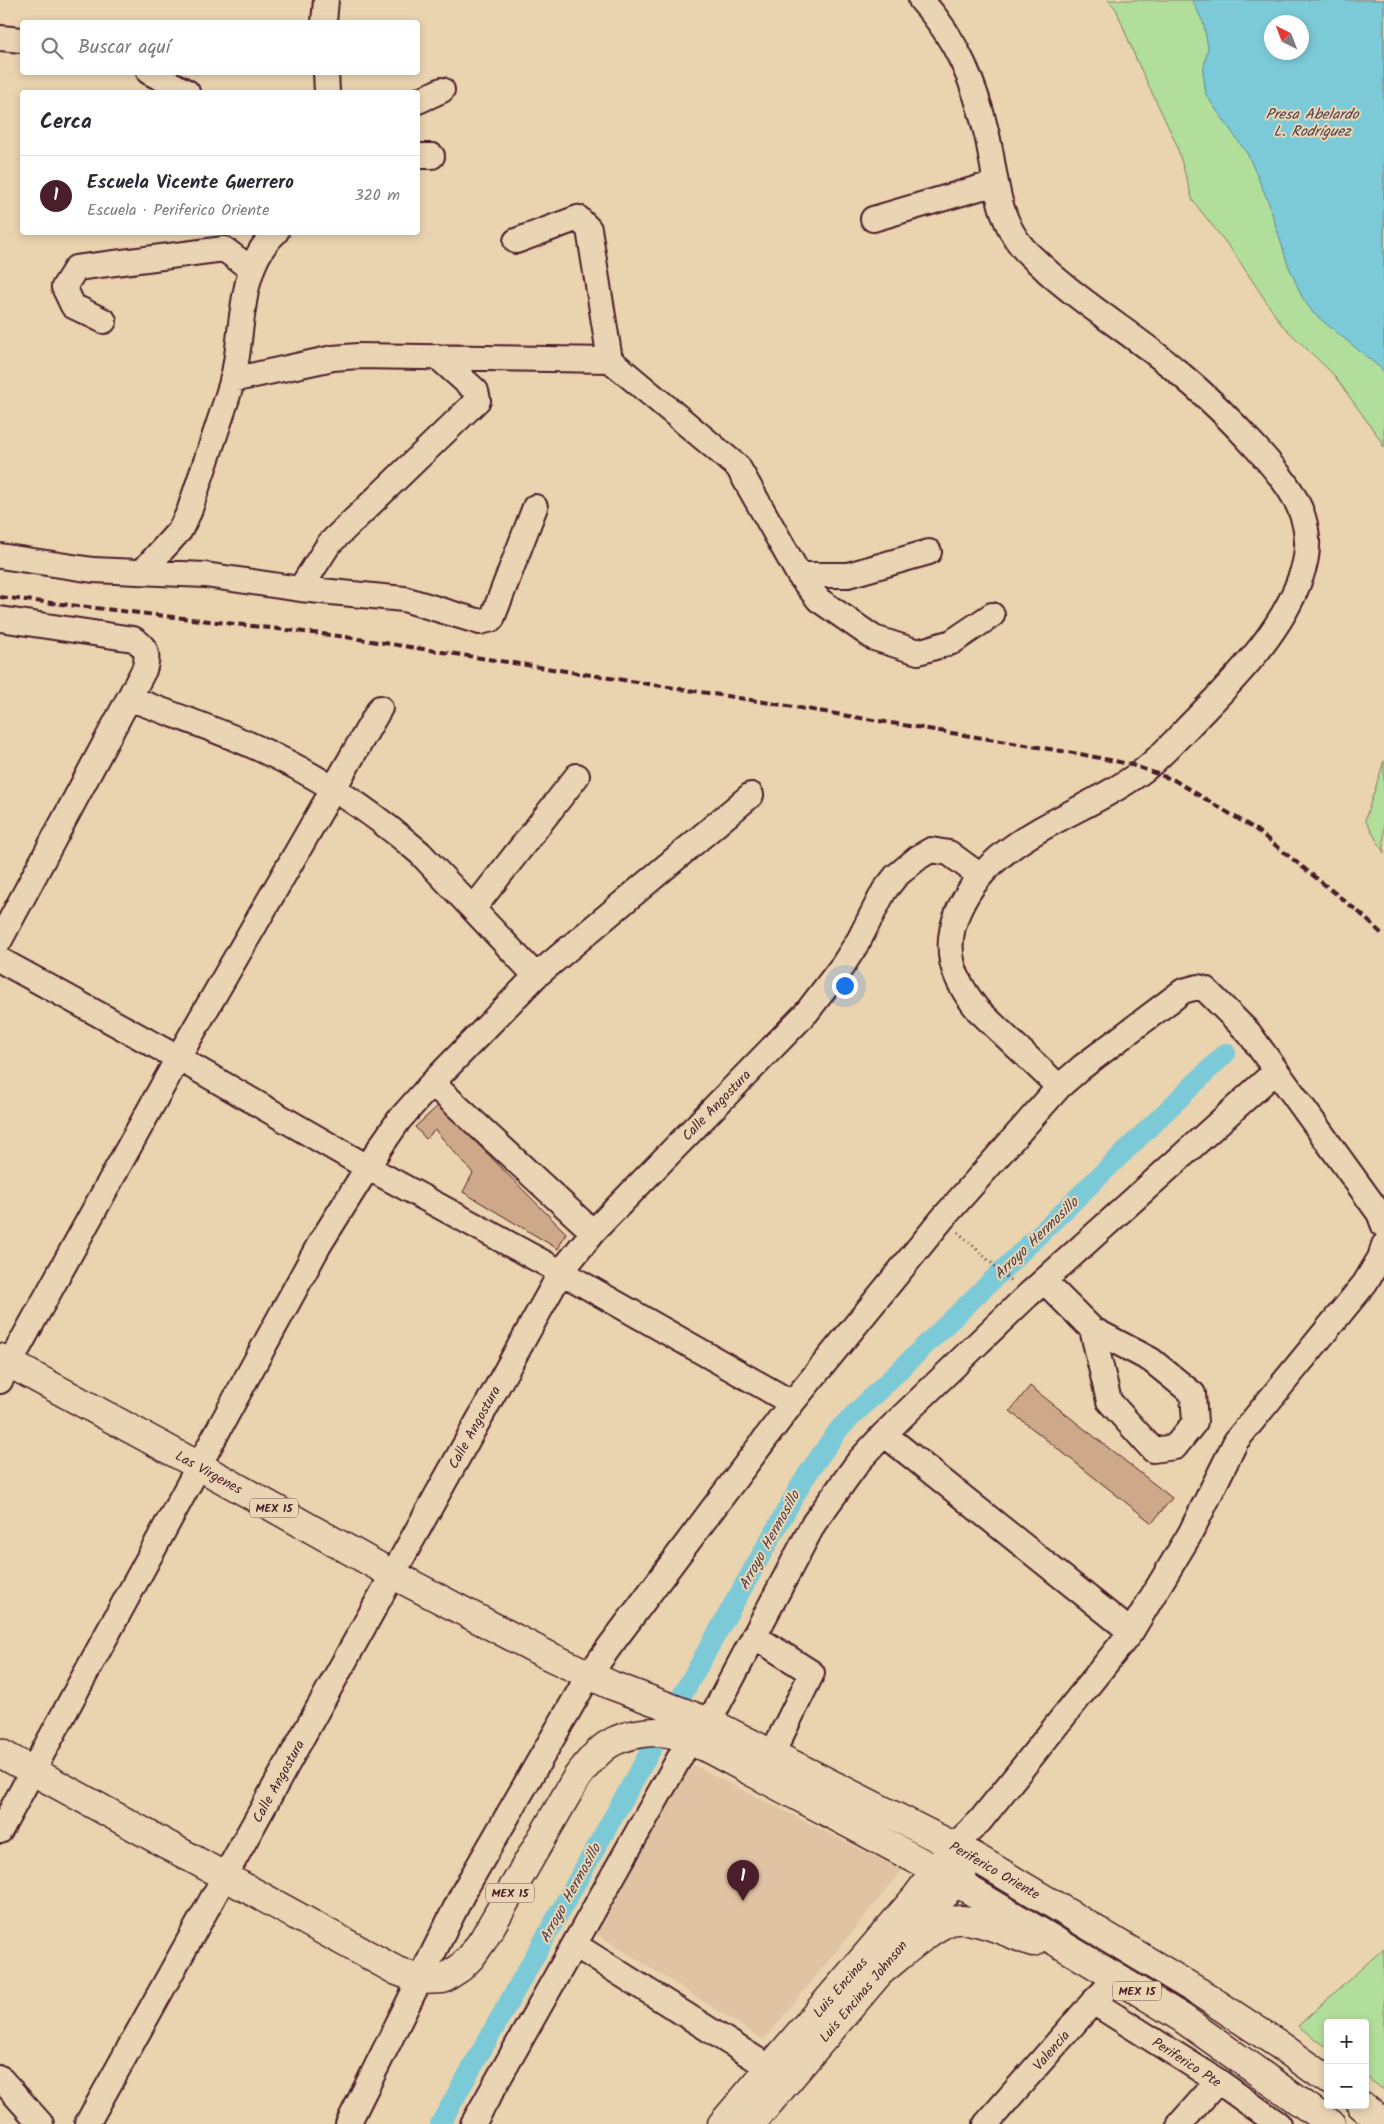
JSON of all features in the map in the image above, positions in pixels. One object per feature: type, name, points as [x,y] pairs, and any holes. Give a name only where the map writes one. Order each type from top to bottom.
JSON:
[{"type":"main road","name":"Las Virgenes","points":[[3,1368],[199,1466],[392,1574],[549,1656],[590,1675]]},
{"type":"main road","name":"Periferico Oriente","points":[[590,1675],[641,1697],[709,1722],[963,1851],[1199,1992],[1324,2077]]},
{"type":"main road","name":"MEX 15","points":[[0,1753],[224,1878],[397,1971],[421,1980],[443,1979],[460,1968],[471,1957],[483,1940],[577,1777],[592,1760],[610,1744],[632,1736],[672,1736],[709,1749],[945,1875],[1182,2018],[1331,2124]]},
{"type":"main road","name":"Luis Encinas","points":[[722,2124],[916,1897],[945,1875],[963,1851]]},
{"type":"main road","name":"Luis Encinas Johnson","points":[[751,2124],[936,1906],[945,1875]]},
{"type":"main road","points":[[876,1975],[936,1929],[952,1921],[974,1922],[1107,1972]]},
{"type":"main road","points":[[1366,2109],[1384,2124]]},
{"type":"street","points":[[324,20],[326,0]]},
{"type":"street","points":[[921,0],[941,22],[960,56],[973,86],[987,135],[996,183],[1010,229],[1023,248],[1089,306],[1177,371],[1242,431],[1267,460],[1294,499],[1302,516],[1308,542],[1303,572],[1291,603],[1256,654],[1162,754],[1124,784],[1056,820],[999,857],[979,876],[965,895],[955,920],[950,943],[952,964],[966,995],[978,1010],[1059,1087]]},
{"type":"street","points":[[0,38],[20,40]]},
{"type":"street","points":[[155,75],[183,90]]},
{"type":"street","points":[[326,75],[327,90]]},
{"type":"street","points":[[420,100],[442,90]]},
{"type":"street","points":[[874,219],[996,183]]},
{"type":"street","points":[[516,241],[578,218],[589,229],[610,360]]},
{"type":"street","points":[[143,571],[180,530],[189,512],[232,380],[251,268],[265,242],[273,235]]},
{"type":"street","points":[[104,321],[73,306],[64,286],[76,268],[224,249],[251,268]]},
{"type":"street","points":[[232,380],[333,358],[358,356],[610,360],[738,467],[799,575],[819,600],[874,638],[918,652],[952,642],[992,615]]},
{"type":"street","points":[[300,589],[329,544],[478,400],[476,391],[438,358]]},
{"type":"street","points":[[0,556],[93,570],[205,575],[300,589],[404,599],[480,622],[492,619],[535,507]]},
{"type":"street","points":[[799,575],[848,575],[929,552]]},
{"type":"street","points":[[0,619],[133,639],[142,644],[147,652],[148,660],[0,940]]},
{"type":"street","points":[[128,698],[255,747],[333,789],[414,848],[536,976]]},
{"type":"street","points":[[3,1368],[178,1058],[380,708]]},
{"type":"street","points":[[472,909],[576,776]]},
{"type":"street","points":[[0,1831],[319,1245],[367,1167],[399,1120],[432,1083],[536,976],[752,795]]},
{"type":"street","name":"Calle Angostura","points":[[87,2124],[561,1272],[593,1232],[807,1012],[859,940],[884,891],[896,876],[918,857],[931,850],[949,852],[979,876]]},
{"type":"street","points":[[0,960],[178,1058],[367,1167],[561,1272],[792,1403]]},
{"type":"street","points":[[348,2124],[464,1891],[590,1675],[792,1403],[943,1218],[1059,1087],[1082,1067],[1183,990],[1198,987],[1214,996],[1249,1033],[1275,1072],[1379,1213],[1384,1226]]},
{"type":"street","points":[[709,1722],[814,1523],[859,1461],[884,1434],[1044,1281],[1275,1072]]},
{"type":"street","points":[[432,1083],[593,1232]]},
{"type":"street","points":[[963,1851],[980,1821],[1131,1632],[1190,1534],[1236,1441],[1365,1283],[1380,1258],[1384,1245]]},
{"type":"street","points":[[1044,1281],[1092,1330],[1150,1360],[1193,1394],[1196,1422],[1176,1447],[1153,1450],[1109,1401],[1092,1330]]},
{"type":"street","points":[[884,1434],[1131,1632]]},
{"type":"street","points":[[754,1636],[812,1674],[772,1754]]},
{"type":"street","points":[[473,2124],[575,1945],[672,1736]]},
{"type":"street","points":[[575,1945],[770,2068]]},
{"type":"street","name":"Valencia","points":[[986,2124],[1093,2002],[1107,1972]]},
{"type":"street","name":"Periferico Pte","points":[[1093,2002],[1218,2081],[1278,2124]]},
{"type":"street","points":[[0,2078],[41,2124]]},
{"type":"street","points":[[1180,2124],[1218,2081]]},
{"type":"path","points":[[971,1243],[1019,1288]]},
{"type":"shaded area","points":[[691,1764],[902,1870],[764,2040],[592,1931]]},
{"type":"green space","name":"Presa Abelardo L. Rodríguez","points":[[1108,0],[1384,0],[1384,447],[1333,374],[1281,324],[1234,253],[1193,201],[1176,143],[1136,59],[1116,9]]},
{"type":"green space","points":[[1384,761],[1384,853],[1365,820]]},
{"type":"green space","points":[[1384,1948],[1384,2090],[1369,2079],[1369,2019],[1324,2019],[1324,2045],[1298,2026]]},
{"type":"water","name":"Presa Abelardo L. Rodríguez","points":[[1192,0],[1384,0],[1384,371],[1313,313],[1302,297],[1287,262],[1268,201],[1248,155],[1206,95],[1203,72],[1208,47],[1203,22]]},
{"type":"building","points":[[439,1105],[566,1233],[558,1249],[463,1192],[473,1173],[435,1130],[426,1139],[415,1127]]},
{"type":"building","points":[[1030,1386],[1172,1498],[1152,1523],[1010,1411]]},
{"type":"waterway","name":"Arroyo Hermosillo","points":[[440,2124],[804,1479],[839,1429],[1226,1053]]},
{"type":"railway","points":[[0,597],[339,636],[733,697],[1080,754],[1129,764],[1174,780],[1255,829],[1360,913],[1384,936]]},
{"type":"place","name":"Escuela Vicente Guerrero","points":[[743,1901]]}]
